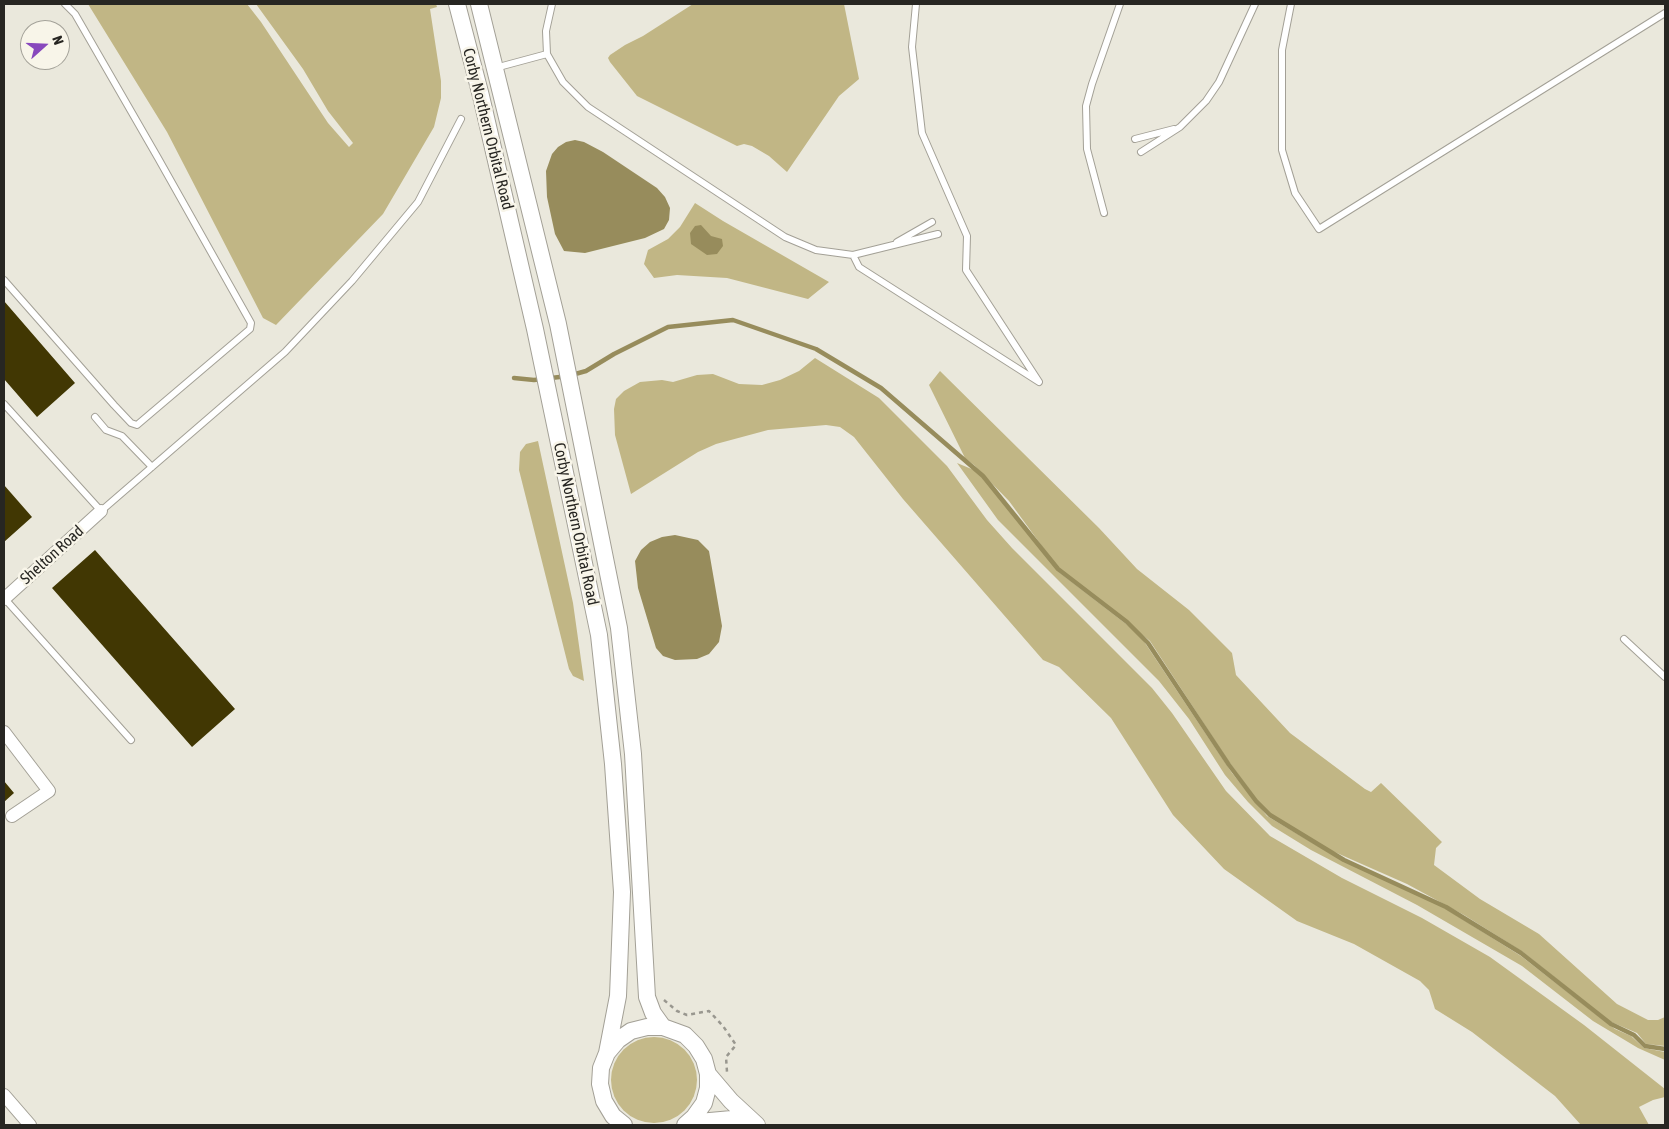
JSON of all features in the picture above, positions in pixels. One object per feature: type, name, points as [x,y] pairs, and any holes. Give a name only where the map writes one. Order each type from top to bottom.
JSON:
[{"type":"street","name":"Corby Northern Orbital Road","points":[[457,4],[481,96],[536,329],[599,635],[613,764],[622,892],[618,996],[607,1053],[601,1068],[600,1084],[604,1101],[616,1122]]},
{"type":"street","name":"Corby Northern Orbital Road","points":[[480,4],[558,324],[619,628],[633,754],[647,997],[653,1013],[664,1027]]},
{"type":"street","name":"Shelton Road","points":[[4,599],[101,511]]},
{"type":"street","points":[[4,732],[49,791],[12,816]]},
{"type":"street","points":[[607,1053],[618,1040],[631,1031],[647,1027],[664,1027],[684,1035],[696,1046],[704,1059],[708,1074],[708,1088],[704,1103],[687,1124]]},
{"type":"street","points":[[708,1074],[731,1101],[757,1125]]},
{"type":"street","points":[[4,1095],[30,1125]]},
{"type":"street","points":[[687,1124],[732,1119],[757,1125]]},
{"type":"lane","points":[[4,280],[114,405],[131,423],[137,425],[250,329],[250,323],[162,165],[75,14],[65,4]]},
{"type":"lane","points":[[552,4],[546,31],[547,54],[563,82],[588,107],[777,232],[816,250],[853,255],[938,234]]},
{"type":"lane","points":[[853,255],[859,268],[1039,382],[966,270],[967,236],[922,133],[912,47],[916,4]]},
{"type":"lane","points":[[1104,213],[1087,149],[1086,106],[1120,4]]},
{"type":"lane","points":[[1141,152],[1180,127],[1206,101],[1219,82],[1256,4]]},
{"type":"lane","points":[[1290,4],[1282,50],[1282,150],[1295,193],[1319,229],[1665,13]]},
{"type":"lane","points":[[495,68],[547,54]]},
{"type":"lane","points":[[4,404],[101,511],[285,352],[381,249],[418,202],[461,119]]},
{"type":"lane","points":[[1135,139],[1180,127]]},
{"type":"lane","points":[[890,246],[932,222]]},
{"type":"lane","points":[[95,418],[106,430],[122,436],[152,467]]},
{"type":"lane","points":[[4,599],[131,740]]},
{"type":"lane","points":[[1624,639],[1665,677]]},
{"type":"shaded area","points":[[88,4],[247,4],[328,123],[349,147],[353,143],[328,111],[303,69],[256,4],[436,4],[437,7],[430,9],[441,81],[441,98],[434,127],[383,214],[276,325],[263,318],[167,132]]},
{"type":"shaded area","points":[[693,4],[844,4],[859,79],[839,96],[787,172],[769,156],[752,146],[744,144],[737,146],[637,96],[610,62],[608,58],[610,55]]},
{"type":"shaded area","points":[[575,140],[584,142],[603,152],[657,188],[665,197],[670,208],[669,220],[664,229],[645,238],[585,253],[564,251],[555,234],[547,197],[546,171],[552,154],[558,147],[566,142]]},
{"type":"shaded area","points":[[695,203],[829,282],[808,299],[727,278],[677,275],[654,278],[644,264],[648,250],[668,239],[680,227]]},
{"type":"shaded area","points":[[701,225],[711,236],[722,239],[723,246],[717,254],[707,255],[691,244],[690,233],[695,226]]},
{"type":"shaded area","points":[[815,358],[879,398],[947,466],[987,520],[1012,548],[1152,688],[1172,713],[1226,791],[1270,836],[1342,878],[1422,918],[1490,957],[1584,1025],[1665,1089],[1665,1097],[1653,1100],[1639,1107],[1649,1125],[1581,1125],[1555,1096],[1472,1032],[1435,1009],[1429,990],[1420,981],[1354,944],[1297,921],[1224,869],[1173,815],[1111,718],[1059,667],[1043,660],[903,499],[854,437],[840,427],[826,425],[768,430],[716,444],[698,452],[631,494],[615,435],[614,409],[616,399],[624,391],[640,382],[662,380],[673,382],[697,375],[713,374],[739,384],[762,385],[780,380],[799,371]]},
{"type":"shaded area","points":[[940,371],[1099,528],[1137,569],[1189,610],[1232,653],[1236,675],[1290,733],[1365,789],[1371,792],[1381,783],[1442,842],[1436,848],[1434,865],[1480,899],[1539,934],[1617,1004],[1648,1020],[1658,1020],[1665,1017],[1665,1046],[1646,1044],[1637,1033],[1609,1021],[1523,952],[1464,915],[1407,884],[1321,846],[1269,813],[1227,759],[1150,641],[1058,568],[1009,501],[965,458],[929,385]]},
{"type":"shaded area","points":[[538,441],[573,603],[584,681],[573,676],[569,669],[519,470],[520,452],[526,444]]},
{"type":"shaded area","points":[[957,463],[974,470],[984,478],[1060,573],[1139,634],[1232,773],[1267,816],[1343,861],[1443,907],[1521,956],[1615,1029],[1631,1036],[1644,1048],[1665,1052],[1665,1060],[1638,1048],[1593,1021],[1522,966],[1417,905],[1311,850],[1272,826],[1225,775],[1189,719],[1159,681],[998,520]]},
{"type":"shaded area","points":[[675,535],[698,540],[709,551],[722,626],[719,642],[709,654],[697,659],[675,660],[663,656],[656,648],[638,588],[635,561],[641,550],[650,542],[662,537]]},
{"type":"shaded area","points":[[654,1037],[670,1040],[678,1044],[690,1056],[694,1064],[697,1080],[694,1096],[690,1104],[678,1116],[670,1120],[654,1123],[638,1120],[630,1116],[618,1104],[614,1096],[611,1080],[614,1064],[618,1056],[630,1044],[638,1040]]},
{"type":"building","points":[[4,301],[75,383],[37,417],[4,379]]},
{"type":"building","points":[[4,485],[32,517],[4,542]]},
{"type":"building","points":[[95,550],[235,709],[192,747],[52,588]]},
{"type":"building","points":[[4,781],[14,793],[4,802]]},
{"type":"waterway","points":[[514,378],[534,380],[568,376],[586,371],[614,354],[668,327],[733,320],[816,349],[881,388],[983,476],[1058,569],[1127,622],[1148,643],[1229,765],[1256,801],[1270,815],[1344,860],[1446,907],[1521,953],[1611,1024],[1634,1035],[1645,1046],[1665,1049]]}]
